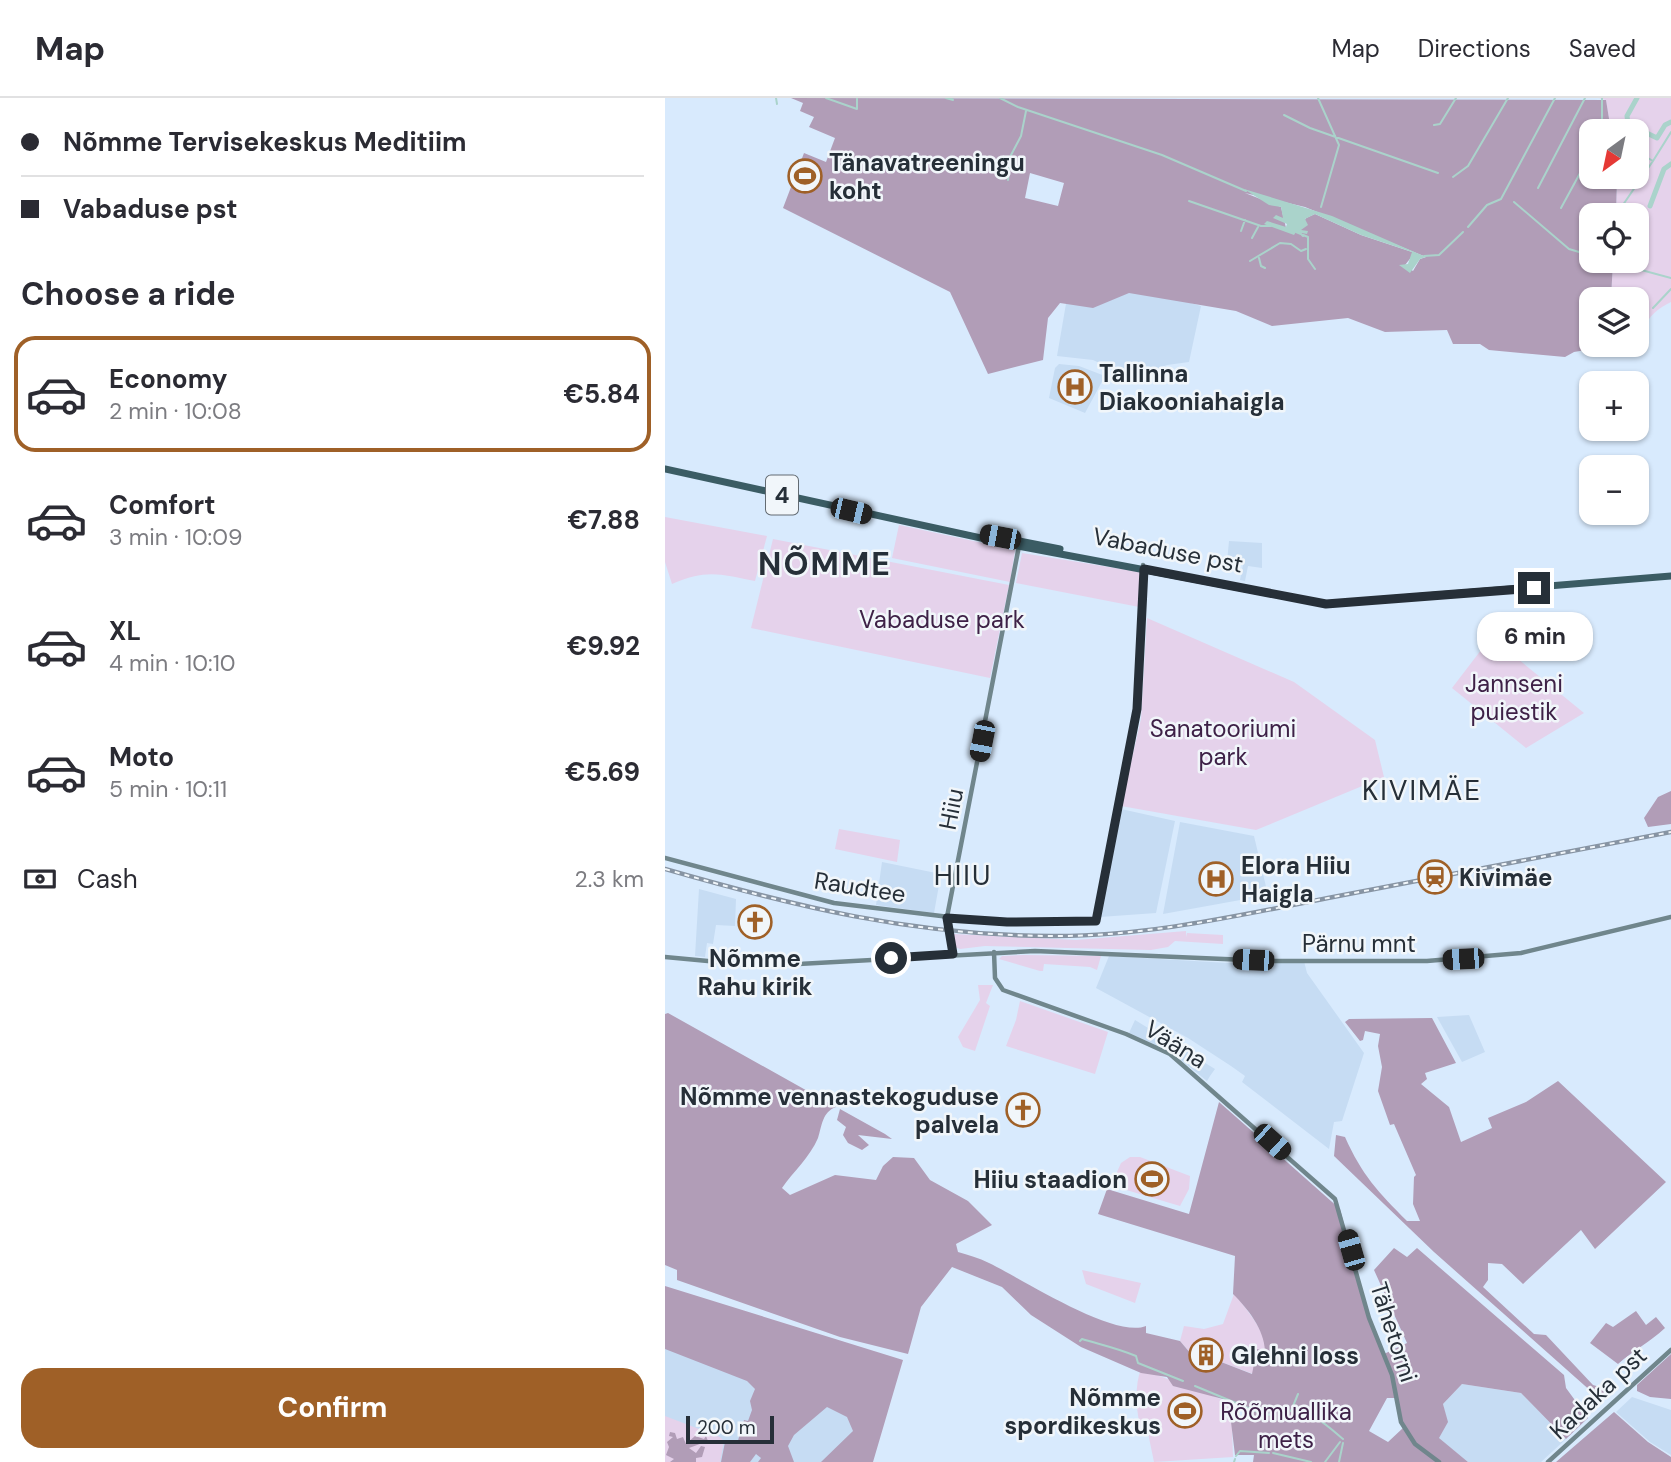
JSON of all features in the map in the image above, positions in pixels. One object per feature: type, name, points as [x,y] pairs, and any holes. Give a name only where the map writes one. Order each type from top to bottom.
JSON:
[{"type":"highway","name":"Vabaduse pst","points":[[665,466],[1019,546],[1336,600],[1671,575]]},
{"type":"highway","name":"Vabaduse pst","points":[[665,466],[899,518],[1326,604],[1671,575]]},
{"type":"highway","points":[[1326,604],[1332,612]]},
{"type":"street","name":"Hiiu","points":[[953,954],[947,918],[1019,546]]},
{"type":"street","name":"Raudtee","points":[[665,858],[834,903],[947,918],[1007,922],[1096,921],[1137,709],[1143,567]]},
{"type":"street","name":"Pärnu mnt","points":[[665,957],[784,966],[994,952],[1103,952],[1262,960],[1427,961],[1521,953],[1671,917]]},
{"type":"street","points":[[951,946],[968,954]]},
{"type":"street","name":"Vääna","points":[[994,952],[995,978],[1003,990],[1127,1034],[1177,1059],[1335,1199]]},
{"type":"street","name":"Tähetorni","points":[[1335,1199],[1369,1318],[1392,1375],[1401,1422],[1415,1444],[1439,1462]]},
{"type":"street","name":"Kadaka pst","points":[[1548,1462],[1671,1350]]},
{"type":"shaded area","points":[[1244,189],[1332,216],[1426,257],[1420,259],[1410,273],[1399,265],[1408,264],[1412,252],[1361,235],[1315,214],[1305,219],[1308,225],[1301,230],[1308,231],[1307,234],[1296,232],[1294,235],[1264,224],[1267,221],[1286,227],[1287,224],[1273,218],[1276,215],[1283,218],[1281,207],[1269,205]]},
{"type":"shaded area","points":[[1072,269],[1201,306],[1189,362],[1167,365],[1123,382],[1108,367],[1093,360],[1057,356]]},
{"type":"shaded area","name":"Tallinna Diakooniahaigla","points":[[1059,364],[1079,366],[1105,376],[1085,413],[1049,398],[1055,368]]},
{"type":"shaded area","points":[[1229,541],[1262,543],[1262,568],[1248,566],[1245,581],[1240,580],[1243,565],[1227,562]]},
{"type":"shaded area","points":[[1121,809],[1175,821],[1156,913],[1100,917]]},
{"type":"shaded area","name":"Elora Hiiu Haigla","points":[[1180,822],[1254,836],[1268,895],[1163,914]]},
{"type":"shaded area","points":[[882,862],[941,874],[934,913],[876,905]]},
{"type":"shaded area","points":[[699,889],[736,899],[735,926],[716,925],[713,944],[707,943],[705,957],[695,956]]},
{"type":"shaded area","points":[[1109,956],[1228,963],[1304,961],[1307,973],[1364,1053],[1342,1121],[1334,1122],[1329,1149],[1242,1082],[1245,1076],[1231,1066],[1188,1038],[1096,988]]},
{"type":"shaded area","points":[[1469,1015],[1485,1052],[1462,1062],[1437,1017]]},
{"type":"shaded area","points":[[1135,1020],[1215,1069],[1207,1081],[1171,1052],[1129,1033]]},
{"type":"shaded area","points":[[665,1348],[839,1393],[869,1462],[665,1462]]},
{"type":"shaded area","points":[[1462,1384],[1521,1393],[1566,1439],[1541,1462],[1468,1462],[1438,1438],[1447,1422],[1443,1404]]},
{"type":"shaded area","points":[[1632,1397],[1671,1410],[1671,1455],[1650,1442],[1616,1412]]},
{"type":"green space","points":[[791,98],[1606,100],[1609,119],[1579,119],[1579,189],[1617,189],[1616,203],[1579,203],[1579,273],[1612,273],[1612,287],[1579,287],[1579,351],[1565,357],[1489,350],[1480,344],[1453,344],[1447,330],[1385,332],[1348,318],[1272,326],[1236,311],[1129,293],[1093,308],[1060,303],[1048,318],[1043,360],[988,374],[950,292],[783,208],[804,153],[826,162],[835,138],[809,127],[814,117],[800,111],[803,103]],"holes":[[[1030,173],[1064,183],[1058,206],[1025,198]],[[1245,193],[1305,207],[1426,257],[1420,259],[1413,271],[1405,265],[1413,255],[1412,252],[1361,235],[1315,214],[1306,218],[1299,231],[1264,223],[1286,228],[1281,207]]]},
{"type":"green space","points":[[1599,98],[1671,98],[1671,302],[1649,319],[1649,287],[1612,287],[1612,273],[1649,273],[1649,203],[1616,203],[1617,189],[1649,189],[1649,119],[1609,119],[1606,100]]},
{"type":"green space","points":[[665,517],[767,536],[755,581],[713,574],[694,576],[672,584],[665,562]]},
{"type":"green space","points":[[899,525],[1015,550],[1010,582],[892,558]]},
{"type":"green space","name":"Vabaduse park","points":[[773,539],[1009,585],[990,678],[751,628]]},
{"type":"green space","points":[[1022,553],[1140,572],[1139,607],[1016,583]]},
{"type":"green space","name":"Sanatooriumi park","points":[[1147,618],[1294,682],[1375,740],[1384,777],[1256,830],[1121,806],[1141,719]]},
{"type":"green space","name":"Jannseni puiestik","points":[[1491,637],[1584,713],[1526,748],[1452,688]]},
{"type":"green space","points":[[1671,791],[1671,824],[1648,827],[1644,818],[1658,797]]},
{"type":"green space","points":[[839,829],[900,840],[897,862],[835,849]]},
{"type":"green space","points":[[1186,931],[1186,937],[1187,933],[1223,935],[1223,944],[1175,941],[1168,947],[1151,950],[985,946],[960,949],[955,947],[954,934],[1076,940]]},
{"type":"green space","points":[[1002,956],[1101,956],[1097,970],[1090,967],[1044,964],[1043,971],[1040,971],[999,959]]},
{"type":"green space","points":[[978,985],[993,985],[986,1003],[990,1006],[975,1051],[963,1047],[958,1037],[980,1000]]},
{"type":"green space","points":[[1020,1001],[1108,1032],[1095,1074],[1006,1046]]},
{"type":"green space","name":"Rõõmuallika mets","points":[[668,1013],[836,1107],[825,1116],[815,1145],[782,1188],[790,1195],[835,1175],[876,1180],[883,1166],[893,1157],[914,1158],[930,1180],[968,1201],[992,1225],[956,1244],[958,1252],[989,1263],[1091,1316],[1131,1328],[1146,1326],[1146,1333],[1180,1341],[1197,1361],[1212,1366],[1216,1360],[1252,1374],[1257,1349],[1265,1351],[1264,1343],[1254,1320],[1233,1294],[1235,1256],[1098,1214],[1107,1189],[1189,1214],[1219,1102],[1340,1209],[1369,1318],[1384,1354],[1407,1343],[1374,1270],[1394,1248],[1407,1257],[1417,1248],[1564,1375],[1566,1388],[1588,1418],[1566,1439],[1521,1393],[1462,1384],[1443,1404],[1448,1422],[1439,1438],[1468,1462],[1253,1462],[1254,1455],[1235,1455],[1231,1422],[1236,1418],[1244,1418],[1250,1411],[1242,1404],[1173,1386],[1167,1377],[1141,1373],[1081,1347],[1031,1315],[1002,1287],[952,1267],[921,1307],[908,1354],[840,1337],[677,1280],[677,1270],[665,1265],[665,1014]],"holes":[[[1387,1398],[1396,1398],[1403,1428],[1388,1442],[1369,1431]]]},
{"type":"green space","points":[[1432,1018],[1456,1063],[1425,1073],[1427,1079],[1421,1084],[1449,1107],[1461,1142],[1492,1128],[1488,1118],[1526,1102],[1558,1081],[1666,1182],[1595,1249],[1581,1230],[1523,1284],[1502,1264],[1488,1263],[1488,1280],[1483,1287],[1534,1334],[1546,1335],[1593,1385],[1613,1391],[1602,1401],[1434,1252],[1334,1156],[1336,1135],[1345,1137],[1364,1173],[1379,1192],[1407,1221],[1420,1221],[1413,1204],[1416,1175],[1394,1124],[1390,1125],[1378,1091],[1382,1067],[1378,1046],[1380,1034],[1365,1031],[1363,1040],[1360,1041],[1345,1022],[1349,1019]]},
{"type":"green space","points":[[840,1109],[892,1139],[858,1135],[869,1145],[862,1150],[848,1143],[843,1135],[846,1127],[837,1120]]},
{"type":"green space","name":"Hiiu staadion","points":[[1130,1157],[1140,1157],[1190,1176],[1189,1189],[1180,1206],[1123,1189],[1117,1172],[1121,1163]]},
{"type":"green space","points":[[1082,1270],[1141,1283],[1135,1303],[1086,1284]]},
{"type":"green space","points":[[665,1286],[903,1360],[873,1462],[821,1462],[853,1431],[847,1417],[827,1407],[794,1435],[788,1446],[794,1462],[758,1462],[761,1458],[756,1454],[750,1462],[721,1462],[725,1442],[737,1444],[744,1420],[748,1421],[752,1410],[750,1401],[755,1389],[747,1381],[665,1349]]},
{"type":"green space","points":[[1234,1294],[1254,1320],[1265,1342],[1264,1351],[1253,1374],[1216,1360],[1213,1366],[1197,1361],[1180,1341],[1184,1326],[1204,1329],[1223,1324]]},
{"type":"green space","points":[[1636,1311],[1646,1325],[1656,1317],[1665,1328],[1618,1364],[1590,1343],[1606,1323],[1613,1327]]},
{"type":"green space","points":[[1671,1354],[1671,1399],[1650,1397],[1637,1391],[1637,1385]]},
{"type":"green space","name":"Nõmme spordikeskus","points":[[1141,1369],[1231,1403],[1233,1457],[1154,1462],[1148,1433],[1142,1432],[1138,1417],[1137,1392]]},
{"type":"green space","points":[[1614,1412],[1648,1442],[1671,1457],[1671,1462],[1556,1462]]},
{"type":"green space","points":[[665,1416],[720,1437],[724,1441],[720,1462],[665,1462]]},
{"type":"green space","points":[[670,1432],[675,1433],[677,1439],[683,1437],[686,1444],[695,1436],[704,1439],[706,1436],[708,1441],[689,1448],[696,1453],[701,1446],[705,1447],[702,1457],[696,1458],[696,1462],[670,1462],[674,1459],[666,1455],[669,1447],[667,1442],[673,1437],[669,1436]]},
{"type":"waterway","points":[[776,98],[777,104]]},
{"type":"waterway","points":[[826,98],[857,109],[857,98]]},
{"type":"waterway","points":[[946,98],[953,100],[951,98]]},
{"type":"waterway","points":[[1000,98],[1018,107],[1162,155],[1246,191]]},
{"type":"waterway","points":[[1318,98],[1339,145],[1321,207]]},
{"type":"waterway","points":[[1434,125],[1440,124],[1456,98]]},
{"type":"waterway","points":[[1453,177],[1468,166],[1508,98]]},
{"type":"waterway","points":[[1468,227],[1487,205],[1501,199],[1555,98]]},
{"type":"waterway","points":[[1538,188],[1585,98]]},
{"type":"waterway","points":[[1602,98],[1602,119]]},
{"type":"waterway","points":[[1637,98],[1627,116],[1628,124],[1657,138],[1665,125],[1671,122]]},
{"type":"waterway","points":[[1008,180],[1010,157],[1021,136],[1026,111]]},
{"type":"waterway","points":[[1284,115],[1310,128],[1438,173]]},
{"type":"waterway","points":[[1649,159],[1653,161],[1671,132]]},
{"type":"waterway","points":[[1624,203],[1653,161]]},
{"type":"waterway","points":[[1650,206],[1664,169],[1671,164]]},
{"type":"waterway","points":[[1561,208],[1579,175]]},
{"type":"waterway","points":[[1189,201],[1261,226],[1271,226]]},
{"type":"waterway","points":[[1514,202],[1569,249],[1579,252]]},
{"type":"waterway","points":[[1241,231],[1245,220]]},
{"type":"waterway","points":[[1252,238],[1258,227]]},
{"type":"waterway","points":[[1298,231],[1303,236]]},
{"type":"waterway","points":[[1296,232],[1308,237],[1308,259],[1315,269]]},
{"type":"waterway","points":[[1424,256],[1439,255],[1463,232]]},
{"type":"waterway","points":[[1250,261],[1280,243],[1291,244],[1301,251],[1306,249]]},
{"type":"waterway","points":[[1259,258],[1261,266],[1265,268]]},
{"type":"waterway","points":[[1649,272],[1671,278]]},
{"type":"waterway","points":[[1653,308],[1671,289]]},
{"type":"waterway","points":[[1080,1341],[1082,1339],[1129,1353],[1136,1356],[1138,1363],[1183,1381]]},
{"type":"waterway","points":[[1195,1386],[1265,1415],[1275,1414]]},
{"type":"waterway","points":[[1298,1394],[1291,1411],[1312,1416],[1343,1439]]},
{"type":"waterway","points":[[1325,1462],[1340,1442]]},
{"type":"waterway","points":[[1339,1462],[1343,1443]]},
{"type":"waterway","points":[[1236,1456],[1240,1451],[1269,1453]]},
{"type":"waterway","points":[[1273,1453],[1311,1462]]},
{"type":"railway","points":[[665,869],[808,907],[902,924],[999,934],[1085,935],[1155,929],[1224,918],[1671,832]]},
{"type":"place","name":"Tänavatreeningu koht","points":[[805,176]]},
{"type":"place","name":"Tallinna Diakooniahaigla","points":[[1075,387]]},
{"type":"place","name":"Kivimäe","points":[[1435,877]]},
{"type":"place","name":"Elora Hiiu Haigla","points":[[1216,879]]},
{"type":"place","name":"Nõmme Rahu kirik","points":[[755,922]]},
{"type":"place","name":"Nõmme vennastekoguduse palvela","points":[[1023,1110]]},
{"type":"place","name":"Hiiu staadion","points":[[1152,1179]]},
{"type":"place","name":"Glehni loss","points":[[1206,1355]]},
{"type":"place","name":"Nõmme spordikeskus","points":[[1185,1411]]},
{"type":"district","name":"NÕMME","points":[[825,564]]},
{"type":"district","name":"KIVIMÄE","points":[[1422,790]]},
{"type":"district","name":"HIIU","points":[[963,875]]},
{"type":"route","points":[[891,958],[953,954],[947,918],[1007,922],[1096,921],[1137,709],[1144,569],[1326,604],[1534,588]]}]
